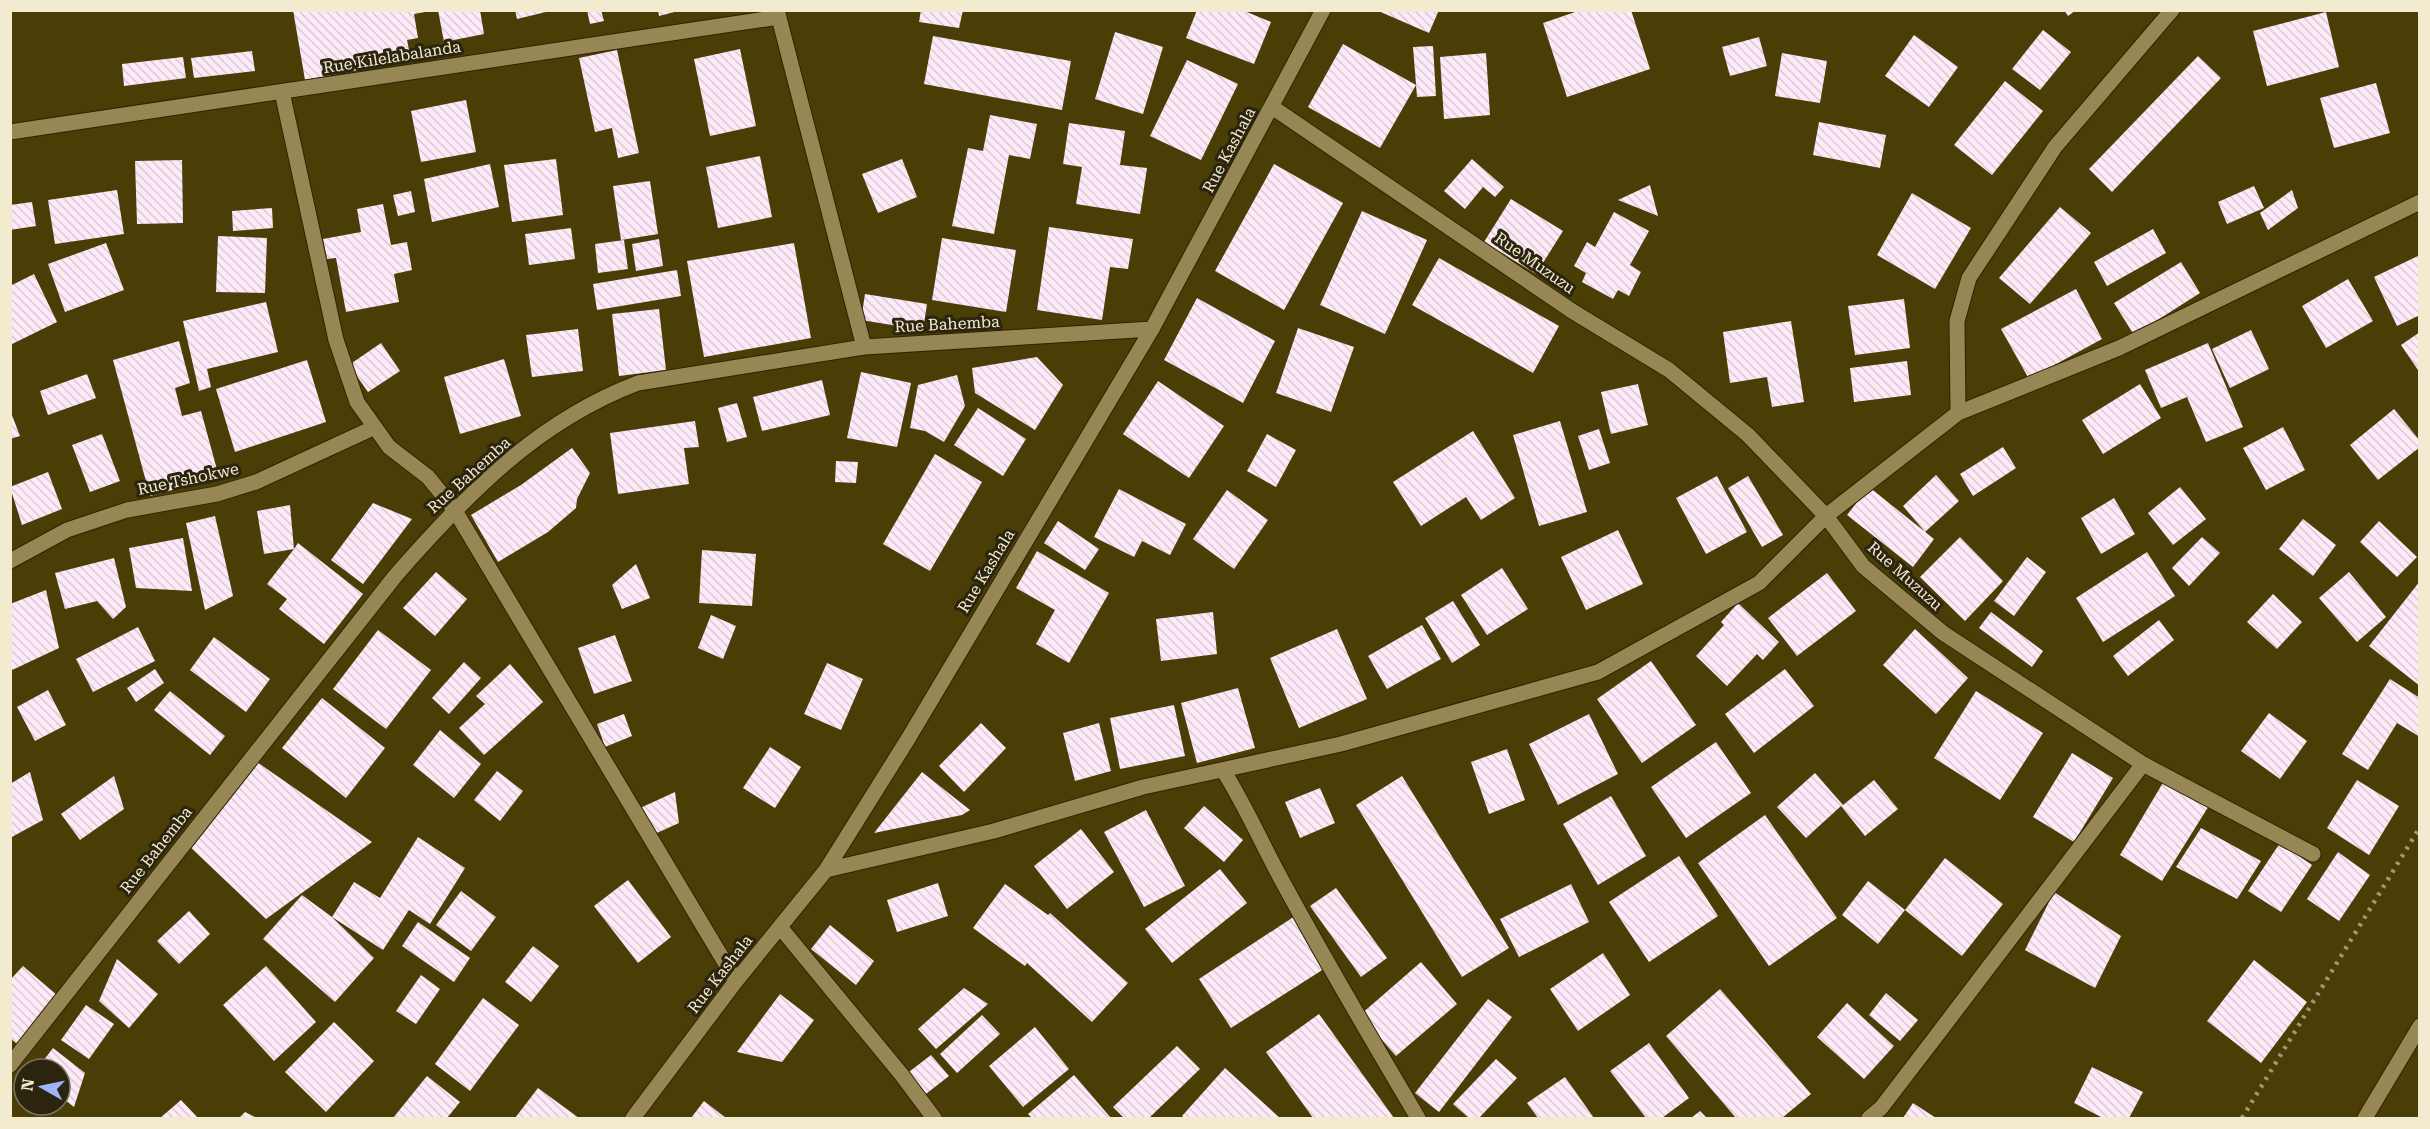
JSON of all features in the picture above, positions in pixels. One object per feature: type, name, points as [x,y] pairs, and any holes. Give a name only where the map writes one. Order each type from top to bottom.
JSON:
[{"type":"street","name":"Rue Kashala","points":[[633,1119],[736,981],[825,870],[908,740],[1152,328],[1323,10]]},
{"type":"street","points":[[1959,413],[1957,321],[1969,278],[2055,147],[2172,10]]},
{"type":"street","points":[[778,14],[864,347]]},
{"type":"street","name":"Rue Kilelabalanda","points":[[10,132],[778,14]]},
{"type":"street","points":[[282,92],[336,340],[357,402],[388,447],[428,477],[454,509],[736,981]]},
{"type":"street","name":"Rue Muzuzu","points":[[1272,107],[1572,311],[1669,370],[1748,435],[1826,516],[1863,566],[1943,633],[2144,764],[2313,854]]},
{"type":"street","points":[[825,870],[994,831],[1143,787],[1341,744],[1598,672],[1759,583],[1826,516],[1959,413],[2119,348],[2420,202]]},
{"type":"street","name":"Rue Bahemba","points":[[10,1065],[396,575],[454,509],[552,427],[605,395],[638,382],[864,347],[1152,328]]},
{"type":"street","name":"Rue Tshokwe","points":[[10,561],[67,531],[127,510],[217,494],[256,482],[373,428]]},
{"type":"street","points":[[1869,1119],[1881,1108],[2144,764]]},
{"type":"street","points":[[1223,770],[1251,817],[1282,882],[1352,1008],[1418,1119]]},
{"type":"street","points":[[780,927],[901,1074],[934,1119]]},
{"type":"street","points":[[2365,1119],[2420,1026]]},
{"type":"building","points":[[293,10],[425,10],[425,12],[414,14],[418,38],[407,40],[411,60],[305,80]]},
{"type":"building","points":[[438,10],[480,10],[484,34],[444,42]]},
{"type":"building","points":[[515,10],[550,10],[550,11],[517,19]]},
{"type":"building","points":[[587,10],[601,10],[604,21],[590,24]]},
{"type":"building","points":[[658,10],[678,10],[678,11],[659,16]]},
{"type":"building","points":[[921,10],[963,10],[959,28],[919,22]]},
{"type":"building","points":[[1197,10],[1242,10],[1271,22],[1254,64],[1186,38]]},
{"type":"building","points":[[1376,10],[1439,10],[1429,33]]},
{"type":"building","points":[[1581,10],[1631,10],[1650,69],[1567,97],[1543,23]]},
{"type":"building","points":[[2064,10],[2076,10],[2068,16]]},
{"type":"building","points":[[2326,12],[2339,67],[2267,86],[2253,31]]},
{"type":"building","points":[[2043,30],[2071,52],[2040,90],[2012,69]]},
{"type":"building","points":[[1115,32],[1163,47],[1143,114],[1095,99]]},
{"type":"building","points":[[1914,35],[1958,67],[1929,107],[1885,76]]},
{"type":"building","points":[[933,36],[1071,61],[1062,110],[924,84]]},
{"type":"building","points":[[1759,37],[1767,66],[1730,76],[1722,47]]},
{"type":"building","points":[[1343,44],[1416,85],[1380,148],[1308,107]]},
{"type":"building","points":[[1433,46],[1436,96],[1417,97],[1413,47]]},
{"type":"building","points":[[740,49],[756,126],[710,136],[694,59]]},
{"type":"building","points":[[617,50],[639,153],[618,158],[612,128],[595,132],[579,58]]},
{"type":"building","points":[[252,51],[255,71],[194,78],[191,58]]},
{"type":"building","points":[[1486,53],[1490,115],[1444,119],[1440,57]]},
{"type":"building","points":[[1782,53],[1827,61],[1820,103],[1775,96]]},
{"type":"building","points":[[2198,56],[2221,78],[2112,192],[2089,169]]},
{"type":"building","points":[[183,57],[186,78],[124,86],[122,64]]},
{"type":"building","points":[[1187,60],[1238,84],[1201,160],[1150,136]]},
{"type":"building","points":[[2005,81],[2043,111],[1992,175],[1954,145]]},
{"type":"building","points":[[2376,83],[2390,133],[2334,148],[2320,98]]},
{"type":"building","points":[[466,100],[476,152],[421,162],[411,111]]},
{"type":"building","points":[[990,115],[1037,124],[1030,159],[1009,155],[994,234],[952,226],[968,148],[983,151]]},
{"type":"building","points":[[1819,122],[1886,135],[1880,168],[1813,155]]},
{"type":"building","points":[[1069,123],[1125,131],[1120,165],[1147,168],[1140,214],[1076,204],[1082,167],[1063,164]]},
{"type":"building","points":[[760,156],[772,217],[718,228],[706,167]]},
{"type":"building","points":[[556,159],[563,215],[512,222],[504,165]]},
{"type":"building","points":[[902,159],[917,197],[878,213],[862,174]]},
{"type":"building","points":[[1472,159],[1504,187],[1495,197],[1483,187],[1465,209],[1444,191]]},
{"type":"building","points":[[182,160],[183,223],[137,224],[135,161]]},
{"type":"building","points":[[490,164],[499,207],[432,222],[424,179]]},
{"type":"building","points":[[1274,164],[1343,203],[1284,310],[1215,271]]},
{"type":"building","points":[[650,181],[658,234],[621,240],[613,186]]},
{"type":"building","points":[[1650,185],[1658,216],[1618,200]]},
{"type":"building","points":[[2254,186],[2264,208],[2227,224],[2218,202]]},
{"type":"building","points":[[117,190],[124,234],[55,244],[48,200]]},
{"type":"building","points":[[2292,190],[2298,208],[2268,230],[2260,213]]},
{"type":"building","points":[[411,191],[415,212],[398,216],[393,195]]},
{"type":"building","points":[[1912,193],[1971,228],[1935,289],[1877,255]]},
{"type":"building","points":[[1511,199],[1563,231],[1536,274],[1484,242]]},
{"type":"building","points":[[32,202],[36,226],[10,230],[10,205]]},
{"type":"building","points":[[383,204],[391,245],[407,242],[412,270],[394,274],[399,302],[346,312],[336,258],[327,259],[323,239],[361,232],[357,209]]},
{"type":"building","points":[[2060,207],[2091,233],[2030,304],[1999,278]]},
{"type":"building","points":[[272,208],[273,228],[233,231],[232,211]]},
{"type":"building","points":[[1362,211],[1427,240],[1385,334],[1320,305]]},
{"type":"building","points":[[1614,212],[1649,231],[1630,265],[1641,272],[1629,296],[1618,290],[1613,299],[1582,282],[1586,273],[1574,266],[1587,242],[1595,247]]},
{"type":"building","points":[[1049,227],[1133,239],[1128,269],[1110,267],[1102,320],[1037,310]]},
{"type":"building","points":[[571,228],[575,259],[529,265],[525,234]]},
{"type":"building","points":[[2153,229],[2166,253],[2107,286],[2094,262]]},
{"type":"building","points":[[218,236],[267,238],[265,293],[216,292]]},
{"type":"building","points":[[942,238],[1016,250],[1006,312],[932,300]]},
{"type":"building","points":[[659,239],[663,266],[636,271],[632,244]]},
{"type":"building","points":[[624,240],[628,269],[598,273],[595,244]]},
{"type":"building","points":[[106,243],[124,290],[65,312],[48,264]]},
{"type":"building","points":[[794,243],[811,338],[704,357],[687,261]]},
{"type":"building","points":[[2420,255],[2420,315],[2397,326],[2374,277]]},
{"type":"building","points":[[1439,258],[1559,326],[1533,373],[1412,305]]},
{"type":"building","points":[[2181,262],[2200,293],[2134,335],[2114,303]]},
{"type":"building","points":[[677,270],[681,296],[597,310],[593,284]]},
{"type":"building","points":[[34,274],[57,322],[10,345],[10,286]]},
{"type":"building","points":[[2348,279],[2373,321],[2326,348],[2302,306]]},
{"type":"building","points":[[2076,289],[2102,339],[2029,379],[2001,329]]},
{"type":"building","points":[[865,294],[927,304],[923,330],[861,320]]},
{"type":"building","points":[[1197,298],[1275,341],[1243,403],[1164,360]]},
{"type":"building","points":[[1904,299],[1910,348],[1855,355],[1848,306]]},
{"type":"building","points":[[266,302],[278,352],[207,369],[211,387],[199,391],[183,321]]},
{"type":"building","points":[[659,309],[666,370],[619,376],[612,314]]},
{"type":"building","points":[[1791,321],[1804,402],[1772,407],[1767,377],[1730,383],[1723,332]]},
{"type":"building","points":[[1298,328],[1354,347],[1331,412],[1276,393]]},
{"type":"building","points":[[578,329],[583,371],[532,377],[526,335]]},
{"type":"building","points":[[2251,330],[2269,369],[2230,388],[2212,349]]},
{"type":"building","points":[[2420,332],[2420,373],[2401,345]]},
{"type":"building","points":[[179,341],[190,383],[175,388],[182,416],[201,411],[219,477],[150,496],[113,360]]},
{"type":"building","points":[[381,343],[400,371],[368,392],[349,365]]},
{"type":"building","points":[[2208,343],[2243,427],[2206,442],[2187,397],[2161,408],[2145,370]]},
{"type":"building","points":[[1037,357],[1063,385],[1035,430],[975,393],[972,368]]},
{"type":"building","points":[[504,359],[521,416],[460,434],[444,377]]},
{"type":"building","points":[[307,360],[326,422],[235,452],[216,389]]},
{"type":"building","points":[[1907,361],[1911,395],[1854,402],[1850,368]]},
{"type":"building","points":[[861,372],[911,383],[897,447],[847,438]]},
{"type":"building","points":[[87,374],[96,398],[48,415],[40,391]]},
{"type":"building","points":[[957,375],[965,406],[944,442],[925,431],[910,428],[918,385]]},
{"type":"building","points":[[822,380],[830,415],[762,431],[753,397]]},
{"type":"building","points":[[1158,381],[1224,426],[1189,478],[1123,434]]},
{"type":"building","points":[[1638,384],[1648,425],[1611,434],[1601,392]]},
{"type":"building","points":[[2140,384],[2161,418],[2103,454],[2082,420]]},
{"type":"building","points":[[737,403],[747,437],[727,442],[718,408]]},
{"type":"building","points":[[978,408],[1026,439],[1003,476],[954,445]]},
{"type":"building","points":[[2394,409],[2420,441],[2420,447],[2378,480],[2350,445]]},
{"type":"building","points":[[10,410],[20,436],[10,439]]},
{"type":"building","points":[[695,421],[699,447],[684,448],[689,484],[618,494],[610,433]]},
{"type":"building","points":[[1560,421],[1587,512],[1539,526],[1513,435]]},
{"type":"building","points":[[2283,427],[2305,470],[2266,490],[2243,448]]},
{"type":"building","points":[[1599,429],[1610,463],[1589,470],[1578,436]]},
{"type":"building","points":[[1473,431],[1515,498],[1481,520],[1466,497],[1421,526],[1393,482]]},
{"type":"building","points":[[102,434],[120,481],[90,492],[72,445]]},
{"type":"building","points":[[1267,434],[1296,450],[1276,487],[1247,471]]},
{"type":"building","points":[[2003,447],[2016,468],[1973,496],[1960,474]]},
{"type":"building","points":[[572,448],[590,473],[577,499],[576,508],[548,532],[498,562],[471,515],[521,485]]},
{"type":"building","points":[[935,454],[982,482],[930,571],[883,544]]},
{"type":"building","points":[[836,461],[858,462],[856,483],[835,482]]},
{"type":"building","points":[[48,472],[62,509],[22,525],[10,487]]},
{"type":"building","points":[[1936,475],[1959,501],[1925,532],[1903,506]]},
{"type":"building","points":[[1717,476],[1747,532],[1706,554],[1676,498]]},
{"type":"building","points":[[1748,476],[1783,535],[1762,547],[1728,488]]},
{"type":"building","points":[[1869,487],[1934,539],[1913,567],[1847,515]]},
{"type":"building","points":[[2180,487],[2206,519],[2173,545],[2148,513]]},
{"type":"building","points":[[1119,489],[1186,524],[1170,555],[1142,541],[1134,557],[1094,537]]},
{"type":"building","points":[[1227,490],[1268,520],[1234,569],[1193,539]]},
{"type":"building","points":[[2114,498],[2135,534],[2101,554],[2081,518]]},
{"type":"building","points":[[373,503],[412,519],[363,584],[331,560]]},
{"type":"building","points":[[290,505],[294,549],[264,554],[257,511]]},
{"type":"building","points":[[215,516],[233,596],[205,610],[186,523]]},
{"type":"building","points":[[2303,519],[2336,545],[2313,576],[2279,549]]},
{"type":"building","points":[[1058,521],[1099,549],[1085,570],[1044,543]]},
{"type":"building","points":[[2379,521],[2417,557],[2397,577],[2360,542]]},
{"type":"building","points":[[1618,530],[1643,584],[1586,610],[1561,557]]},
{"type":"building","points":[[1960,537],[2003,581],[1965,621],[1920,577]]},
{"type":"building","points":[[2202,537],[2220,553],[2189,586],[2172,568]]},
{"type":"building","points":[[183,538],[192,591],[136,588],[129,548]]},
{"type":"building","points":[[298,543],[363,594],[324,644],[279,609],[287,599],[267,584]]},
{"type":"building","points":[[702,550],[756,554],[752,606],[699,603]]},
{"type":"building","points":[[1037,551],[1109,593],[1069,663],[1036,644],[1055,610],[1016,588]]},
{"type":"building","points":[[2147,552],[2175,596],[2103,642],[2076,598]]},
{"type":"building","points":[[2027,557],[2046,572],[2014,616],[1994,601]]},
{"type":"building","points":[[114,558],[126,607],[113,619],[97,601],[65,609],[55,573]]},
{"type":"building","points":[[636,564],[650,598],[622,609],[612,585]]},
{"type":"building","points":[[1502,568],[1528,609],[1487,635],[1461,595]]},
{"type":"building","points":[[436,572],[467,599],[435,636],[403,608]]},
{"type":"building","points":[[2349,572],[2386,617],[2357,642],[2319,598]]},
{"type":"building","points":[[1827,573],[1856,611],[1797,656],[1768,618]]},
{"type":"building","points":[[2420,581],[2420,686],[2369,646]]},
{"type":"building","points":[[46,590],[59,648],[10,671],[10,604]]},
{"type":"building","points":[[2273,594],[2302,622],[2277,649],[2247,622]]},
{"type":"building","points":[[1453,601],[1480,645],[1452,663],[1425,618]]},
{"type":"building","points":[[1738,603],[1779,642],[1763,660],[1757,654],[1727,686],[1696,656],[1724,625],[1721,622]]},
{"type":"building","points":[[1213,612],[1217,654],[1161,661],[1156,619]]},
{"type":"building","points":[[1991,612],[2043,651],[2032,667],[1979,628]]},
{"type":"building","points":[[711,615],[736,626],[723,659],[698,648]]},
{"type":"building","points":[[2159,620],[2174,640],[2128,676],[2113,656]]},
{"type":"building","points":[[1422,625],[1441,659],[1387,689],[1368,656]]},
{"type":"building","points":[[138,627],[155,661],[93,692],[76,659]]},
{"type":"building","points":[[1337,629],[1367,699],[1299,728],[1270,658]]},
{"type":"building","points":[[1915,629],[1968,678],[1936,714],[1883,665]]},
{"type":"building","points":[[378,630],[431,670],[386,729],[333,689]]},
{"type":"building","points":[[615,635],[632,681],[594,694],[578,648]]},
{"type":"building","points":[[214,637],[270,679],[246,712],[190,670]]},
{"type":"building","points":[[1651,661],[1696,725],[1642,763],[1597,699]]},
{"type":"building","points":[[464,662],[481,678],[449,714],[432,698]]},
{"type":"building","points":[[827,663],[863,679],[841,730],[804,714]]},
{"type":"building","points":[[510,664],[543,702],[484,755],[459,728],[485,704],[476,696]]},
{"type":"building","points":[[155,669],[164,683],[136,702],[127,688]]},
{"type":"building","points":[[1785,669],[1814,706],[1754,753],[1725,714]]},
{"type":"building","points":[[2390,679],[2420,698],[2420,737],[2397,723],[2368,770],[2342,754]]},
{"type":"building","points":[[1238,688],[1255,748],[1197,763],[1181,703]]},
{"type":"building","points":[[48,690],[66,725],[35,741],[17,707]]},
{"type":"building","points":[[170,691],[225,736],[210,755],[154,710]]},
{"type":"building","points":[[1976,691],[2043,733],[2000,800],[1934,758]]},
{"type":"building","points":[[322,698],[385,748],[346,798],[282,748]]},
{"type":"building","points":[[1174,705],[1185,756],[1120,769],[1110,718]]},
{"type":"building","points":[[2269,713],[2307,741],[2280,779],[2241,751]]},
{"type":"building","points":[[624,714],[632,736],[605,747],[597,724]]},
{"type":"building","points":[[1589,714],[1618,774],[1558,805],[1529,744]]},
{"type":"building","points":[[981,723],[1006,748],[964,792],[939,766]]},
{"type":"building","points":[[1099,723],[1111,771],[1075,781],[1063,733]]},
{"type":"building","points":[[440,730],[481,764],[454,798],[413,765]]},
{"type":"building","points":[[1716,742],[1751,793],[1686,838],[1651,787]]},
{"type":"building","points":[[770,747],[801,767],[775,808],[743,788]]},
{"type":"building","points":[[1507,749],[1525,800],[1489,814],[1471,762]]},
{"type":"building","points":[[2072,753],[2113,778],[2074,842],[2033,817]]},
{"type":"building","points":[[257,762],[372,842],[266,919],[187,844]]},
{"type":"building","points":[[497,771],[523,791],[500,821],[474,800]]},
{"type":"building","points":[[30,772],[43,820],[10,838],[10,784]]},
{"type":"building","points":[[922,772],[970,810],[962,815],[874,833]]},
{"type":"building","points":[[1815,773],[1843,805],[1874,780],[1898,809],[1865,836],[1841,806],[1806,838],[1777,807]]},
{"type":"building","points":[[114,776],[124,809],[80,840],[61,814]]},
{"type":"building","points":[[1402,776],[1509,948],[1462,977],[1356,805]]},
{"type":"building","points":[[2357,780],[2399,806],[2369,855],[2327,828]]},
{"type":"building","points":[[2164,781],[2210,804],[2162,881],[2120,855]]},
{"type":"building","points":[[1320,788],[1335,823],[1300,838],[1285,802]]},
{"type":"building","points":[[675,792],[679,823],[650,836],[638,809]]},
{"type":"building","points":[[1611,796],[1646,856],[1598,885],[1563,824]]},
{"type":"building","points":[[1204,806],[1243,840],[1224,862],[1184,828]]},
{"type":"building","points":[[1146,810],[1185,886],[1144,907],[1104,832]]},
{"type":"building","points":[[1765,815],[1837,918],[1769,966],[1698,863]]},
{"type":"building","points":[[2201,828],[2261,861],[2237,899],[2176,867]]},
{"type":"building","points":[[1081,829],[1114,872],[1067,909],[1034,866]]},
{"type":"building","points":[[418,837],[465,868],[430,924],[409,910],[383,950],[332,917],[354,882],[380,898]]},
{"type":"building","points":[[2280,843],[2312,865],[2281,912],[2248,891]]},
{"type":"building","points":[[2338,852],[2370,875],[2339,921],[2307,899]]},
{"type":"building","points":[[1679,856],[1718,916],[1649,962],[1609,902]]},
{"type":"building","points":[[1945,858],[2003,904],[1962,956],[1905,910]]},
{"type":"building","points":[[1220,869],[1247,903],[1172,963],[1145,929]]},
{"type":"building","points":[[628,880],[671,937],[638,963],[594,906]]},
{"type":"building","points":[[1868,881],[1905,910],[1878,944],[1842,915]]},
{"type":"building","points":[[938,883],[948,916],[897,932],[887,900]]},
{"type":"building","points":[[1005,884],[1048,915],[1050,913],[1128,983],[1092,1022],[1027,963],[1025,966],[973,928]]},
{"type":"building","points":[[1571,884],[1589,922],[1519,957],[1500,919]]},
{"type":"building","points":[[1336,888],[1387,958],[1361,977],[1310,906]]},
{"type":"building","points":[[461,891],[496,917],[471,951],[436,925]]},
{"type":"building","points":[[2054,892],[2121,936],[2095,988],[2025,950]]},
{"type":"building","points":[[302,895],[332,917],[374,958],[335,1002],[263,939]]},
{"type":"building","points":[[189,911],[210,934],[179,964],[157,941]]},
{"type":"building","points":[[1295,916],[1327,967],[1231,1028],[1199,979]]},
{"type":"building","points":[[418,922],[470,958],[454,982],[402,946]]},
{"type":"building","points":[[830,925],[874,961],[856,985],[811,949]]},
{"type":"building","points":[[533,946],[559,966],[531,1002],[505,982]]},
{"type":"building","points":[[1603,953],[1630,995],[1578,1031],[1550,989]]},
{"type":"building","points":[[117,959],[158,994],[129,1028],[99,1001]]},
{"type":"building","points":[[2254,960],[2307,1002],[2261,1063],[2207,1021]]},
{"type":"building","points":[[1421,962],[1457,1004],[1396,1056],[1360,1015]]},
{"type":"building","points":[[23,966],[58,996],[17,1044],[10,1038],[10,980]]},
{"type":"building","points":[[266,966],[316,1022],[274,1061],[223,1005]]},
{"type":"building","points":[[421,975],[440,989],[416,1024],[396,1011]]},
{"type":"building","points":[[964,988],[988,1004],[936,1049],[918,1029]]},
{"type":"building","points":[[1720,989],[1811,1094],[1782,1118],[1736,1118],[1666,1036]]},
{"type":"building","points":[[1886,993],[1918,1020],[1900,1041],[1869,1015]]},
{"type":"building","points":[[780,994],[814,1020],[782,1062],[737,1052]]},
{"type":"building","points":[[483,998],[519,1025],[470,1091],[435,1064]]},
{"type":"building","points":[[1488,999],[1512,1017],[1439,1112],[1415,1093]]},
{"type":"building","points":[[1847,1003],[1894,1046],[1864,1079],[1817,1037]]},
{"type":"building","points":[[86,1005],[114,1024],[89,1059],[61,1040]]},
{"type":"building","points":[[1319,1014],[1394,1118],[1313,1118],[1266,1052]]},
{"type":"building","points":[[982,1015],[1000,1034],[957,1073],[940,1054]]},
{"type":"building","points":[[334,1022],[374,1061],[326,1112],[285,1072]]},
{"type":"building","points":[[1035,1027],[1069,1069],[1023,1107],[989,1066]]},
{"type":"building","points":[[1649,1043],[1689,1098],[1662,1118],[1646,1118],[1610,1071]]},
{"type":"building","points":[[1177,1046],[1200,1069],[1149,1118],[1124,1118],[1113,1107]]},
{"type":"building","points":[[53,1048],[65,1057],[46,1057]]},
{"type":"building","points":[[931,1055],[949,1076],[922,1097],[905,1075]]},
{"type":"building","points":[[1496,1059],[1517,1078],[1479,1118],[1469,1118],[1453,1104]]},
{"type":"building","points":[[72,1063],[85,1073],[74,1107],[72,1105]]},
{"type":"building","points":[[2092,1067],[2143,1092],[2129,1118],[2103,1118],[2074,1103]]},
{"type":"building","points":[[1225,1068],[1280,1118],[1185,1118],[1182,1116]]},
{"type":"building","points":[[1074,1075],[1111,1118],[1032,1118],[1028,1114]]},
{"type":"building","points":[[427,1076],[460,1102],[447,1118],[393,1118]]},
{"type":"building","points":[[1565,1077],[1594,1118],[1538,1118],[1527,1103]]},
{"type":"building","points":[[538,1088],[579,1118],[515,1118]]},
{"type":"building","points":[[181,1100],[198,1118],[160,1118]]},
{"type":"building","points":[[704,1101],[726,1118],[691,1118]]},
{"type":"building","points":[[1913,1103],[1936,1118],[1903,1118]]},
{"type":"building","points":[[1700,1111],[1707,1118],[1691,1118]]},
{"type":"building","points":[[245,1112],[257,1118],[239,1118]]},
{"type":"railway","points":[[2242,1118],[2420,827]]}]
